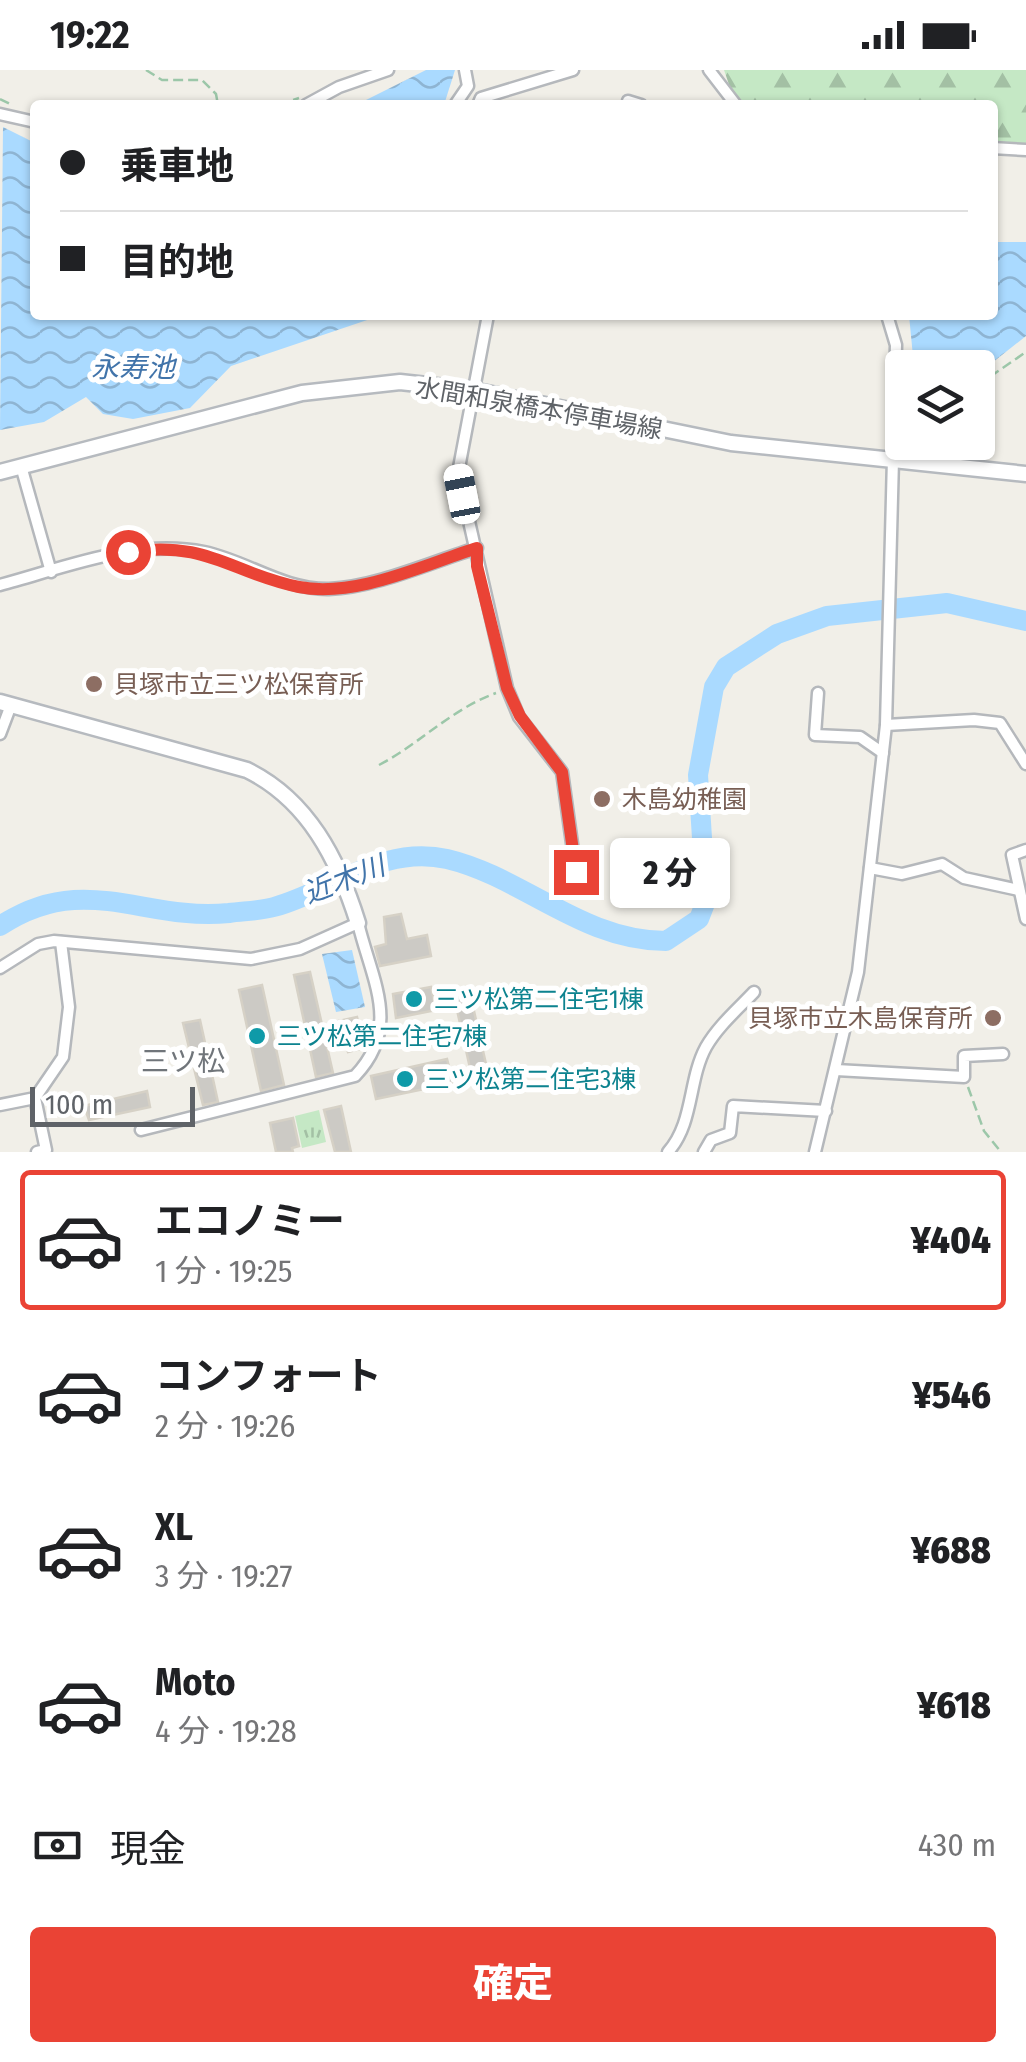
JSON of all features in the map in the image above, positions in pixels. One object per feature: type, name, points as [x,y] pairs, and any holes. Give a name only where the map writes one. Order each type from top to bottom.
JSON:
[{"type":"main road","name":"水間和泉橋本停車場線","points":[[0,472],[317,390],[400,382],[472,390],[717,441],[885,459]]},
{"type":"main road","name":"水間和泉橋本停車場線","points":[[893,460],[1026,474]]},
{"type":"main road","points":[[6,703],[247,770],[274,783],[294,801],[321,838],[356,916]]},
{"type":"street","points":[[314,100],[370,70]]},
{"type":"street","points":[[338,86],[388,70]]},
{"type":"street","points":[[466,70],[468,86],[478,100]]},
{"type":"street","points":[[485,100],[573,70]]},
{"type":"street","points":[[709,70],[732,100]]},
{"type":"street","points":[[458,100],[468,86]]},
{"type":"street","points":[[0,114],[30,121]]},
{"type":"street","points":[[998,148],[1026,150]]},
{"type":"street","points":[[487,320],[458,472],[507,688],[520,716],[562,772],[576,872]]},
{"type":"street","points":[[889,320],[896,350]]},
{"type":"street","points":[[816,1152],[858,972],[883,753],[891,652],[893,460]]},
{"type":"street","points":[[21,466],[51,572]]},
{"type":"street","points":[[0,585],[128,552],[187,550],[297,586],[327,589],[349,587],[477,548]]},
{"type":"street","points":[[818,693],[814,735],[860,738],[883,753]]},
{"type":"street","points":[[0,734],[6,703]]},
{"type":"street","points":[[886,725],[974,720],[1000,724],[1026,764]]},
{"type":"street","points":[[1026,850],[1012,855],[1026,919]]},
{"type":"street","points":[[870,868],[902,874],[942,864],[964,878],[1019,890]]},
{"type":"street","points":[[0,968],[38,944],[61,942],[251,959],[300,949],[356,916],[380,1002],[383,1034],[370,1060],[355,1076],[141,1130]]},
{"type":"street","points":[[0,1105],[35,1098],[64,1057],[69,1007],[61,942]]},
{"type":"street","points":[[668,1152],[686,1119],[690,1090],[706,1048],[754,992]]},
{"type":"street","points":[[836,1070],[964,1077],[964,1056],[1002,1054]]},
{"type":"street","points":[[35,1098],[46,1150],[37,1152]]},
{"type":"street","points":[[704,1152],[712,1140],[730,1134],[732,1106],[826,1111]]},
{"type":"path","points":[[146,70],[162,80],[202,80],[217,100]]},
{"type":"path","points":[[995,373],[1026,352]]},
{"type":"path","points":[[379,766],[416,745],[428,729],[464,705],[507,688]]},
{"type":"path","points":[[964,1077],[984,1131],[1001,1152]]},
{"type":"green space","points":[[724,70],[1026,70],[1026,143],[998,143],[998,100],[734,100]]},
{"type":"green space","points":[[319,1110],[326,1142],[302,1148],[295,1116]]},
{"type":"water","points":[[426,70],[455,70],[446,100],[366,100]]},
{"type":"water","name":"永寿池","points":[[3,127],[30,140],[30,320],[367,320],[231,366],[190,408],[133,419],[103,414],[86,397],[44,422],[0,430]]},
{"type":"water","points":[[998,242],[1026,242],[1026,336],[995,361],[995,350],[912,350],[909,320],[998,320]]},
{"type":"water","points":[[352,950],[365,1007],[336,1012],[322,954]]},
{"type":"building","points":[[401,914],[407,939],[427,935],[431,956],[380,966],[375,947],[386,944],[384,917]]},
{"type":"building","points":[[310,972],[333,1073],[316,1077],[294,975]]},
{"type":"building","name":"三ツ松第二住宅7棟","points":[[262,985],[284,1085],[261,1091],[239,990]]},
{"type":"building","name":"三ツ松第二住宅1棟","points":[[431,987],[436,1010],[396,1018],[393,994]]},
{"type":"building","points":[[469,989],[486,1064],[470,1068],[453,992]]},
{"type":"building","points":[[357,1017],[364,1048],[348,1052],[339,1021]]},
{"type":"building","points":[[200,1020],[218,1102],[203,1105],[183,1023]]},
{"type":"building","name":"三ツ松第二住宅3棟","points":[[447,1059],[453,1083],[376,1099],[371,1076]]},
{"type":"building","points":[[147,1091],[150,1107],[89,1120],[84,1106]]},
{"type":"building","points":[[341,1106],[351,1152],[335,1152],[324,1110]]},
{"type":"building","points":[[293,1118],[299,1146],[292,1148],[293,1152],[276,1152],[270,1123]]},
{"type":"waterway","name":"近木川","points":[[0,926],[30,910],[87,900],[198,914],[263,909],[296,900],[379,863],[423,856],[475,868],[607,931],[666,941],[699,919],[706,901],[698,775],[714,687],[726,667],[777,634],[827,616],[947,603],[1026,621]]},
{"type":"place","name":"貝塚市立三ツ松保育所","points":[[94,684]]},
{"type":"place","name":"木島幼稚園","points":[[602,799]]},
{"type":"place","name":"三ツ松第二住宅1棟","points":[[414,999]]},
{"type":"place","name":"貝塚市立木島保育所","points":[[993,1018]]},
{"type":"place","name":"三ツ松第二住宅7棟","points":[[257,1036]]},
{"type":"place","name":"三ツ松第二住宅3棟","points":[[405,1079]]},
{"type":"district","name":"三ツ松","points":[[183,1061]]},
{"type":"route","points":[[128,552],[154,548],[206,553],[297,586],[327,589],[349,587],[477,548],[477,566],[507,688],[520,716],[562,772],[576,872]]}]
